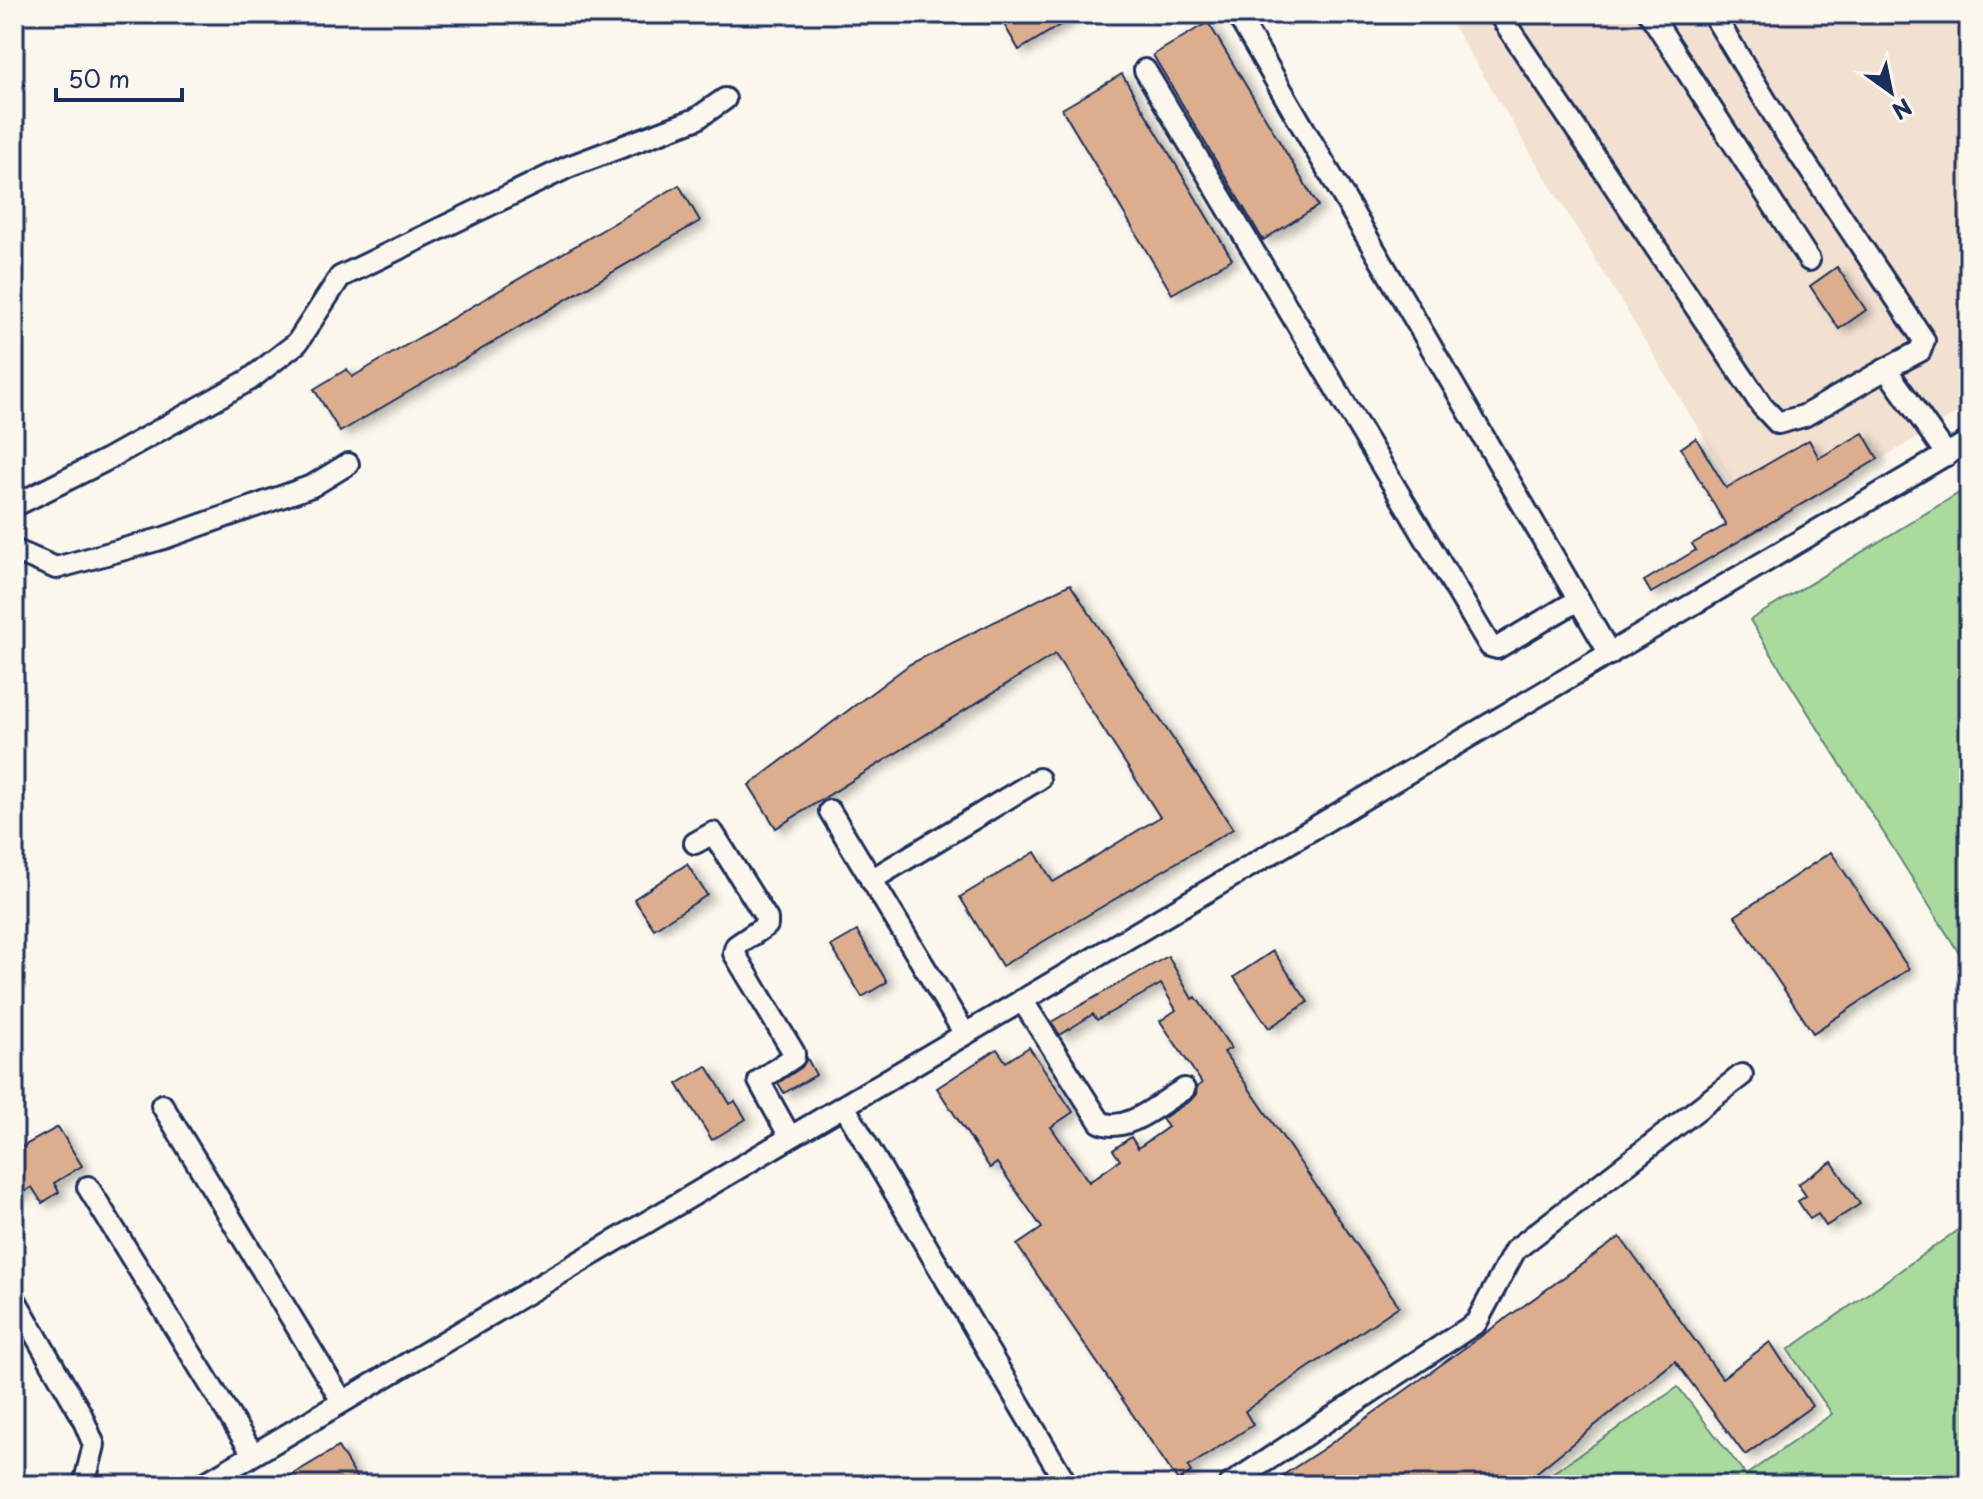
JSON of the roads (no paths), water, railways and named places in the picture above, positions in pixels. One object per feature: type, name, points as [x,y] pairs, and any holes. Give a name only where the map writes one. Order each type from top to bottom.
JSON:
[{"type":"street","points":[[1237,14],[1610,654]]},
{"type":"street","points":[[1499,14],[1762,406],[1778,423],[1804,416],[1920,351],[1924,340],[1784,131],[1713,14]]},
{"type":"street","points":[[1650,14],[1809,260]]},
{"type":"street","points":[[1145,70],[1490,646],[1497,648],[1578,600]]},
{"type":"street","points":[[14,506],[106,460],[249,380],[297,343],[340,277],[568,167],[696,119],[725,99]]},
{"type":"street","points":[[1886,369],[1947,455]]},
{"type":"street","points":[[202,1485],[1969,441]]},
{"type":"street","points":[[14,550],[56,568],[164,538],[312,486],[348,464]]},
{"type":"street","points":[[871,880],[1039,779]]},
{"type":"street","points":[[830,811],[965,1034]]},
{"type":"street","points":[[695,843],[713,833],[767,919],[767,925],[736,946],[734,953],[794,1053],[794,1057],[759,1081],[790,1137]]},
{"type":"street","points":[[1022,1000],[1100,1122],[1110,1127],[1125,1124],[1184,1089]]},
{"type":"street","points":[[1229,1485],[1476,1323],[1515,1250],[1742,1075]]},
{"type":"street","points":[[162,1105],[342,1401]]},
{"type":"street","points":[[844,1106],[1067,1485]]},
{"type":"street","points":[[88,1187],[253,1454]]},
{"type":"street","points":[[14,1298],[81,1414],[94,1445],[84,1485]]}]
